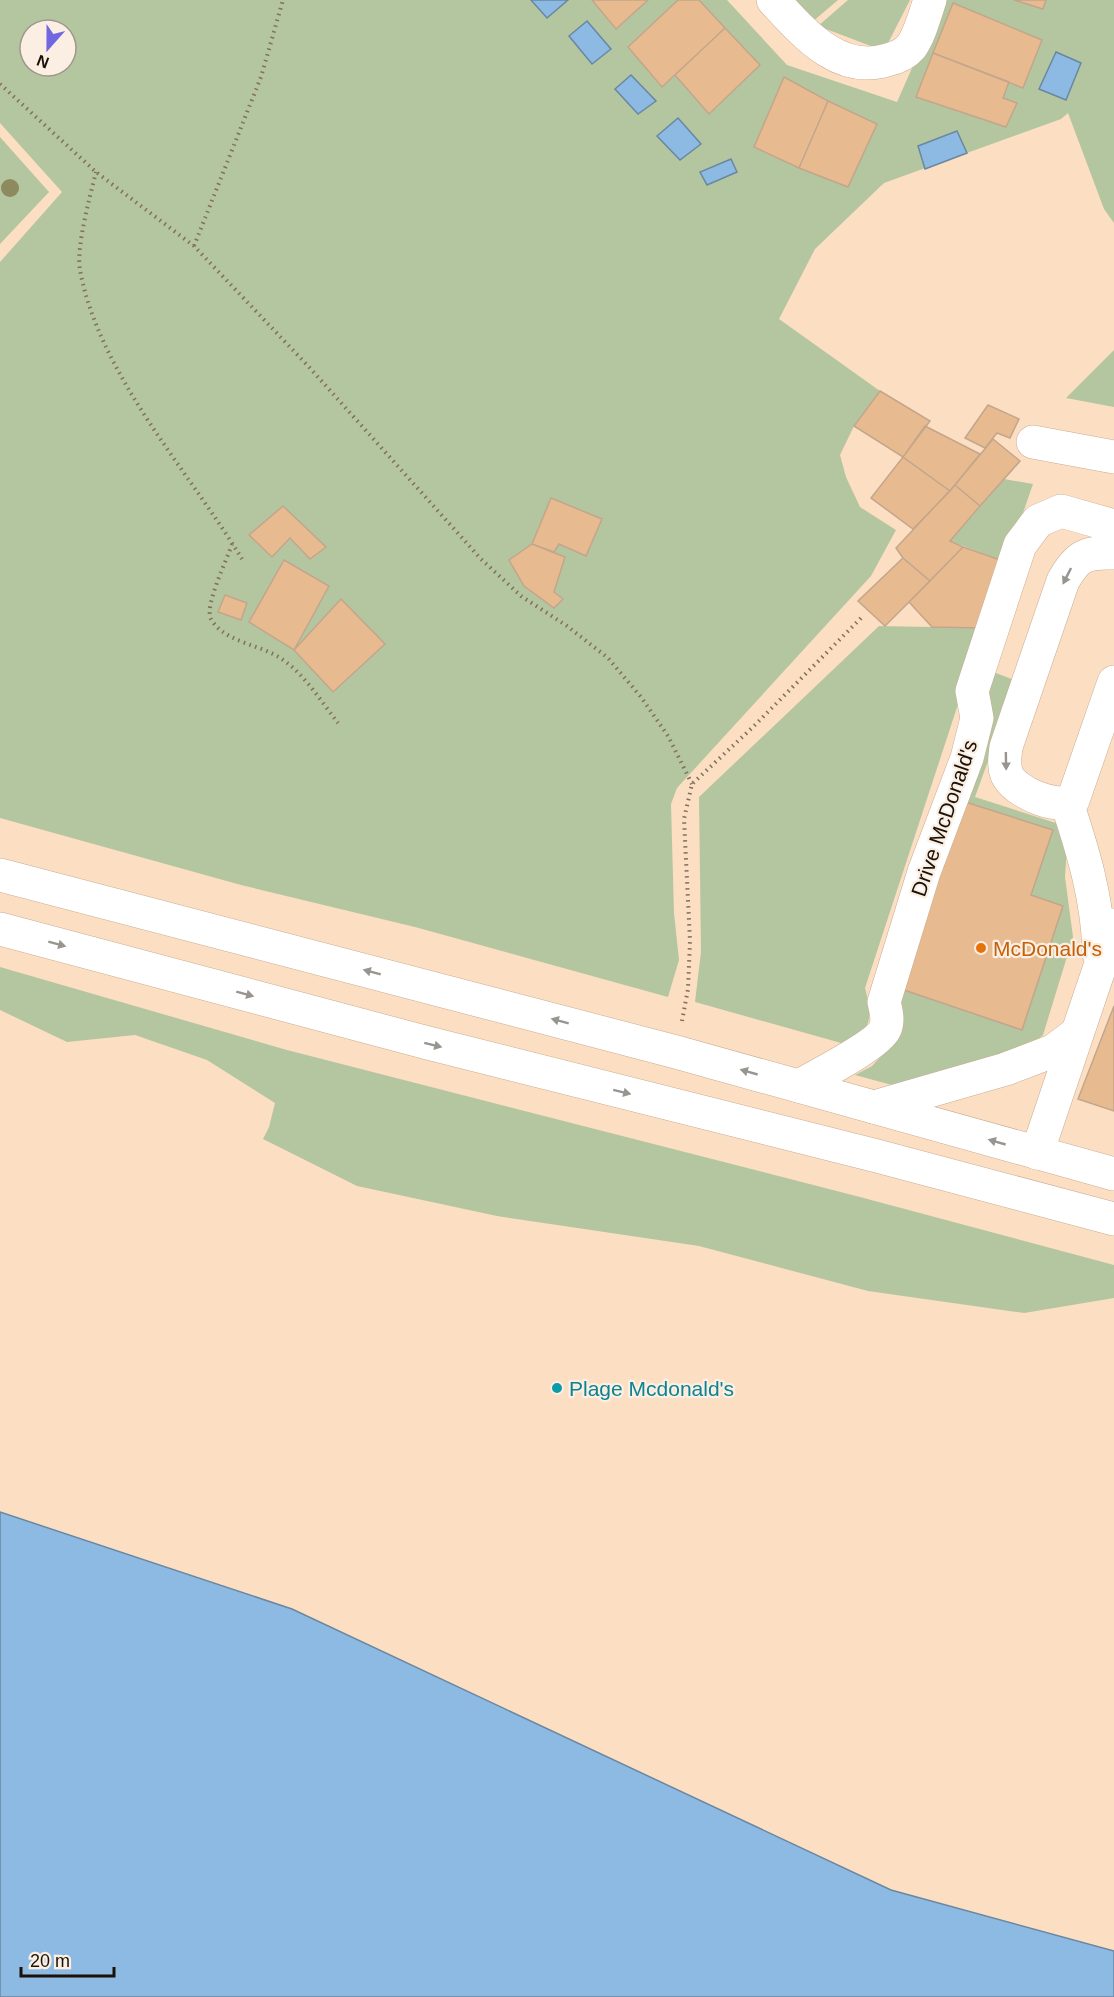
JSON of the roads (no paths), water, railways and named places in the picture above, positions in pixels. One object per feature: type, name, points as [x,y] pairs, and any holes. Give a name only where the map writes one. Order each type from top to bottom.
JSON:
[{"type":"main road","points":[[773,0],[812,41],[840,59],[878,63],[898,57],[911,46],[930,0]]},
{"type":"main road","points":[[1033,442],[1114,457]]},
{"type":"main road","name":"Drive McDonald's","points":[[799,1086],[861,1050],[885,1031],[887,1018],[884,1002],[924,872],[966,758],[977,718],[972,691],[1020,545],[1038,521],[1061,511],[1114,526]]},
{"type":"main road","points":[[1114,553],[1093,552],[1074,563],[1063,581],[1006,747],[1004,762],[1008,776],[1018,788],[1054,802],[1067,803],[1077,794],[1114,682]]},
{"type":"main road","points":[[1067,803],[1091,877],[1099,920],[1099,968]]},
{"type":"main road","points":[[0,875],[676,1052],[1114,1174]]},
{"type":"main road","points":[[1037,1153],[1114,925]]},
{"type":"main road","points":[[0,929],[428,1043],[877,1156],[1114,1219]]},
{"type":"main road","points":[[874,1107],[1005,1069],[1053,1051],[1077,1033]]},
{"type":"water","points":[[531,0],[568,0],[547,18]]},
{"type":"water","points":[[587,21],[611,49],[592,64],[569,36]]},
{"type":"water","points":[[1056,52],[1081,63],[1066,100],[1039,89]]},
{"type":"water","points":[[631,75],[656,101],[638,114],[615,89]]},
{"type":"water","points":[[678,118],[701,144],[680,160],[657,136]]},
{"type":"water","points":[[957,131],[967,153],[925,169],[918,146]]},
{"type":"water","points":[[731,159],[737,172],[707,185],[700,172]]},
{"type":"water","points":[[0,1512],[292,1609],[891,1890],[1114,1951],[1114,1997],[0,1997]]},
{"type":"place","name":"McDonald's","points":[[981,948]]},
{"type":"place","name":"Plage Mcdonald's","points":[[557,1388]]}]
